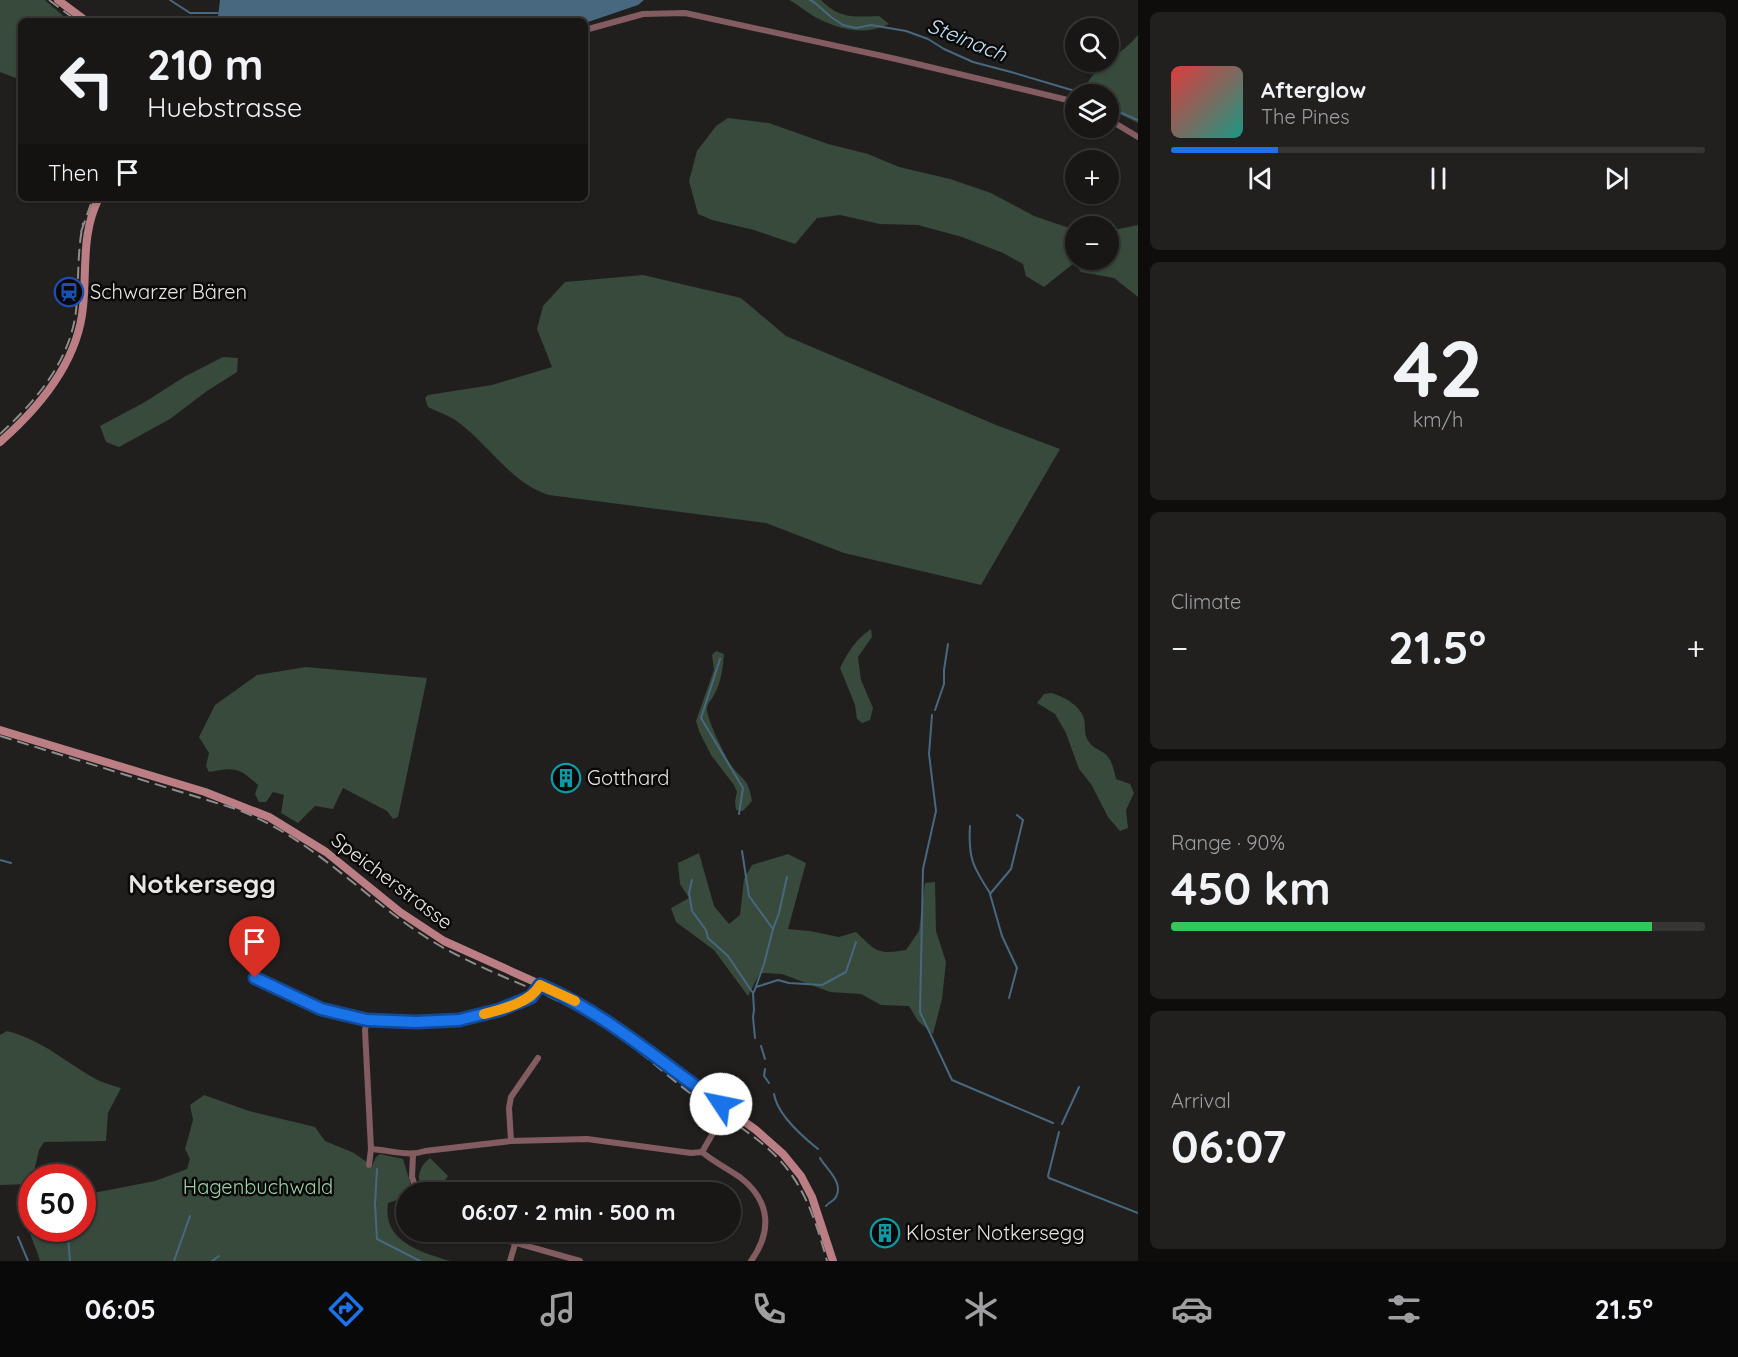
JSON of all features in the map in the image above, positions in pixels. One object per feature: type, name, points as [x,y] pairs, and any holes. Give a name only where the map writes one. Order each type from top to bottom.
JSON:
[{"type":"main road","points":[[58,0],[82,18]]},
{"type":"main road","points":[[0,442],[23,421],[43,397],[63,368],[74,346],[83,307],[87,234],[98,201]]},
{"type":"main road","name":"Speicherstrasse","points":[[0,730],[205,792],[269,816],[326,852],[389,903],[427,930],[466,952],[572,999],[606,1020],[776,1147],[801,1176],[817,1209],[833,1261]]},
{"type":"street","points":[[588,29],[643,14],[685,14],[897,59],[1065,99]]},
{"type":"street","points":[[1119,126],[1138,137]]},
{"type":"street","points":[[253,977],[321,1009],[367,1020],[428,1022],[459,1020],[499,1010],[531,997],[540,985]]},
{"type":"street","points":[[367,1020],[365,1030],[371,1149],[369,1165]]},
{"type":"street","points":[[511,1141],[509,1108],[511,1097],[538,1058]]},
{"type":"street","points":[[702,1152],[727,1109]]},
{"type":"street","points":[[371,1149],[412,1155],[425,1151],[511,1141],[587,1138],[691,1153],[702,1152],[753,1188],[762,1204],[766,1219],[765,1235],[759,1250],[751,1261]]},
{"type":"street","points":[[412,1155],[414,1182]]},
{"type":"street","points":[[509,1242],[580,1261]]},
{"type":"street","points":[[510,1261],[515,1244]]},
{"type":"green space","points":[[0,0],[45,0],[66,18],[18,18],[18,79],[0,72]]},
{"type":"green space","points":[[789,0],[821,0],[841,14],[879,16],[889,24],[862,31],[835,26],[817,18]]},
{"type":"green space","points":[[1138,35],[1138,123],[1119,114],[1119,84],[1088,84],[1095,72],[1119,72],[1119,52]]},
{"type":"green space","points":[[728,118],[769,123],[828,144],[868,154],[899,167],[950,179],[991,193],[1034,216],[1065,227],[1065,270],[1044,287],[1026,276],[1023,264],[1003,253],[962,237],[918,225],[880,224],[840,215],[817,218],[795,244],[754,230],[712,220],[698,214],[689,181],[697,151],[716,126]]},
{"type":"green space","points":[[1138,225],[1138,297],[1114,278],[1079,270],[1119,270],[1119,229]]},
{"type":"green space","points":[[643,275],[741,298],[786,336],[996,425],[1060,449],[981,585],[844,553],[766,523],[549,495],[523,482],[458,422],[428,407],[425,398],[428,395],[492,385],[552,367],[537,329],[543,306],[565,282]]},
{"type":"green space","points":[[223,357],[238,358],[237,372],[170,419],[119,447],[106,442],[100,426]]},
{"type":"green space","points":[[871,629],[872,637],[858,657],[861,680],[873,708],[870,720],[862,723],[857,719],[855,705],[840,668],[853,646]]},
{"type":"green space","points":[[716,651],[724,654],[722,670],[707,711],[713,730],[729,762],[748,786],[752,801],[743,811],[736,810],[737,792],[734,785],[711,755],[696,721],[714,670],[712,655]]},
{"type":"green space","points":[[306,667],[427,678],[398,817],[393,819],[387,811],[343,788],[333,809],[315,806],[298,823],[281,813],[284,795],[273,792],[266,802],[259,802],[255,794],[258,785],[241,772],[225,769],[209,772],[206,766],[209,753],[199,737],[215,705],[257,675]]},
{"type":"green space","points":[[1051,693],[1066,699],[1079,710],[1084,719],[1085,733],[1089,742],[1109,758],[1116,779],[1130,784],[1134,793],[1126,810],[1128,828],[1120,831],[1108,817],[1091,784],[1079,769],[1066,733],[1055,714],[1037,703],[1044,694]]},
{"type":"green space","points":[[699,853],[714,906],[729,924],[740,915],[744,879],[752,865],[788,854],[806,863],[788,929],[839,937],[856,932],[873,947],[883,952],[906,950],[919,931],[925,883],[935,882],[936,931],[946,962],[942,999],[933,1034],[918,1021],[909,1006],[881,1005],[861,994],[830,992],[782,974],[760,973],[748,996],[714,950],[676,922],[671,908],[689,898],[680,884],[678,863]]},
{"type":"green space","points":[[7,1031],[20,1035],[42,1045],[97,1080],[121,1088],[108,1113],[106,1141],[44,1142],[39,1150],[36,1164],[18,1164],[18,1184],[0,1185],[0,1035]]},
{"type":"green space","name":"Hagenbuchwald","points":[[204,1095],[249,1111],[315,1127],[325,1141],[354,1153],[372,1166],[380,1154],[403,1159],[410,1182],[396,1182],[396,1200],[388,1203],[388,1216],[396,1234],[396,1242],[405,1242],[427,1254],[450,1261],[40,1261],[33,1242],[96,1242],[96,1192],[155,1181],[187,1169],[190,1159],[185,1149],[193,1120],[190,1105]]},
{"type":"green space","points":[[430,1158],[448,1176],[444,1182],[419,1182],[419,1174],[423,1165]]},
{"type":"water","points":[[220,0],[644,0],[638,5],[588,22],[588,18],[218,17]]},
{"type":"waterway","points":[[170,0],[190,13],[218,13]]},
{"type":"waterway","name":"Steinach","points":[[810,0],[843,25],[856,28],[871,25],[906,31],[928,39],[973,62],[1065,88]]},
{"type":"waterway","name":"Steinach","points":[[1119,112],[1138,120]]},
{"type":"waterway","points":[[935,710],[944,684],[948,644]]},
{"type":"waterway","points":[[720,659],[701,718],[743,788],[739,814]]},
{"type":"waterway","points":[[932,715],[929,754],[936,811],[923,869],[920,1012],[952,1080],[1053,1123]]},
{"type":"waterway","points":[[1009,998],[1017,968],[1002,936],[990,894],[1011,869],[1023,820],[1017,815]]},
{"type":"waterway","points":[[970,826],[973,862],[990,893]]},
{"type":"waterway","points":[[742,851],[749,896],[773,929],[754,992]]},
{"type":"waterway","points":[[0,860],[11,863]]},
{"type":"waterway","points":[[773,929],[787,877]]},
{"type":"waterway","points":[[692,880],[689,893],[692,911],[706,930],[708,938],[728,956],[753,993],[755,1038]]},
{"type":"waterway","points":[[756,987],[778,980],[822,985],[846,972],[856,942]]},
{"type":"waterway","points":[[761,1046],[765,1059]]},
{"type":"waterway","points":[[765,1069],[764,1076],[769,1083]]},
{"type":"waterway","points":[[1062,1124],[1079,1087]]},
{"type":"waterway","points":[[774,1094],[785,1117],[818,1149]]},
{"type":"waterway","points":[[1059,1132],[1049,1178],[1138,1213]]},
{"type":"waterway","points":[[820,1158],[838,1186],[836,1197],[826,1206]]},
{"type":"waterway","points":[[377,1169],[375,1204],[377,1239],[420,1261]]},
{"type":"waterway","points":[[174,1261],[190,1216]]},
{"type":"waterway","points":[[20,1242],[28,1261]]},
{"type":"waterway","points":[[68,1242],[70,1261]]},
{"type":"waterway","points":[[212,1261],[219,1256]]},
{"type":"railway","points":[[49,0],[73,18]]},
{"type":"railway","points":[[81,232],[92,201]]},
{"type":"railway","points":[[0,434],[38,394],[67,347],[76,311],[83,223]]},
{"type":"railway","points":[[0,736],[236,809],[263,821],[288,835],[334,867],[424,936],[464,959],[570,1007],[607,1028],[715,1111]]},
{"type":"railway","points":[[709,1107],[756,1139],[788,1169],[809,1208],[827,1261]]},
{"type":"slow traffic","points":[[484,1014],[531,997],[540,985],[575,1001]]},
{"type":"place","name":"Schwarzer Bären","points":[[69,292]]},
{"type":"place","name":"Gotthard","points":[[566,778]]},
{"type":"place","name":"Kloster Notkersegg","points":[[885,1233]]},
{"type":"district","name":"Notkersegg","points":[[202,884]]},
{"type":"route","points":[[255,978],[321,1009],[367,1020],[416,1022],[459,1020],[499,1010],[531,997],[540,985],[594,1012],[721,1104]]}]
